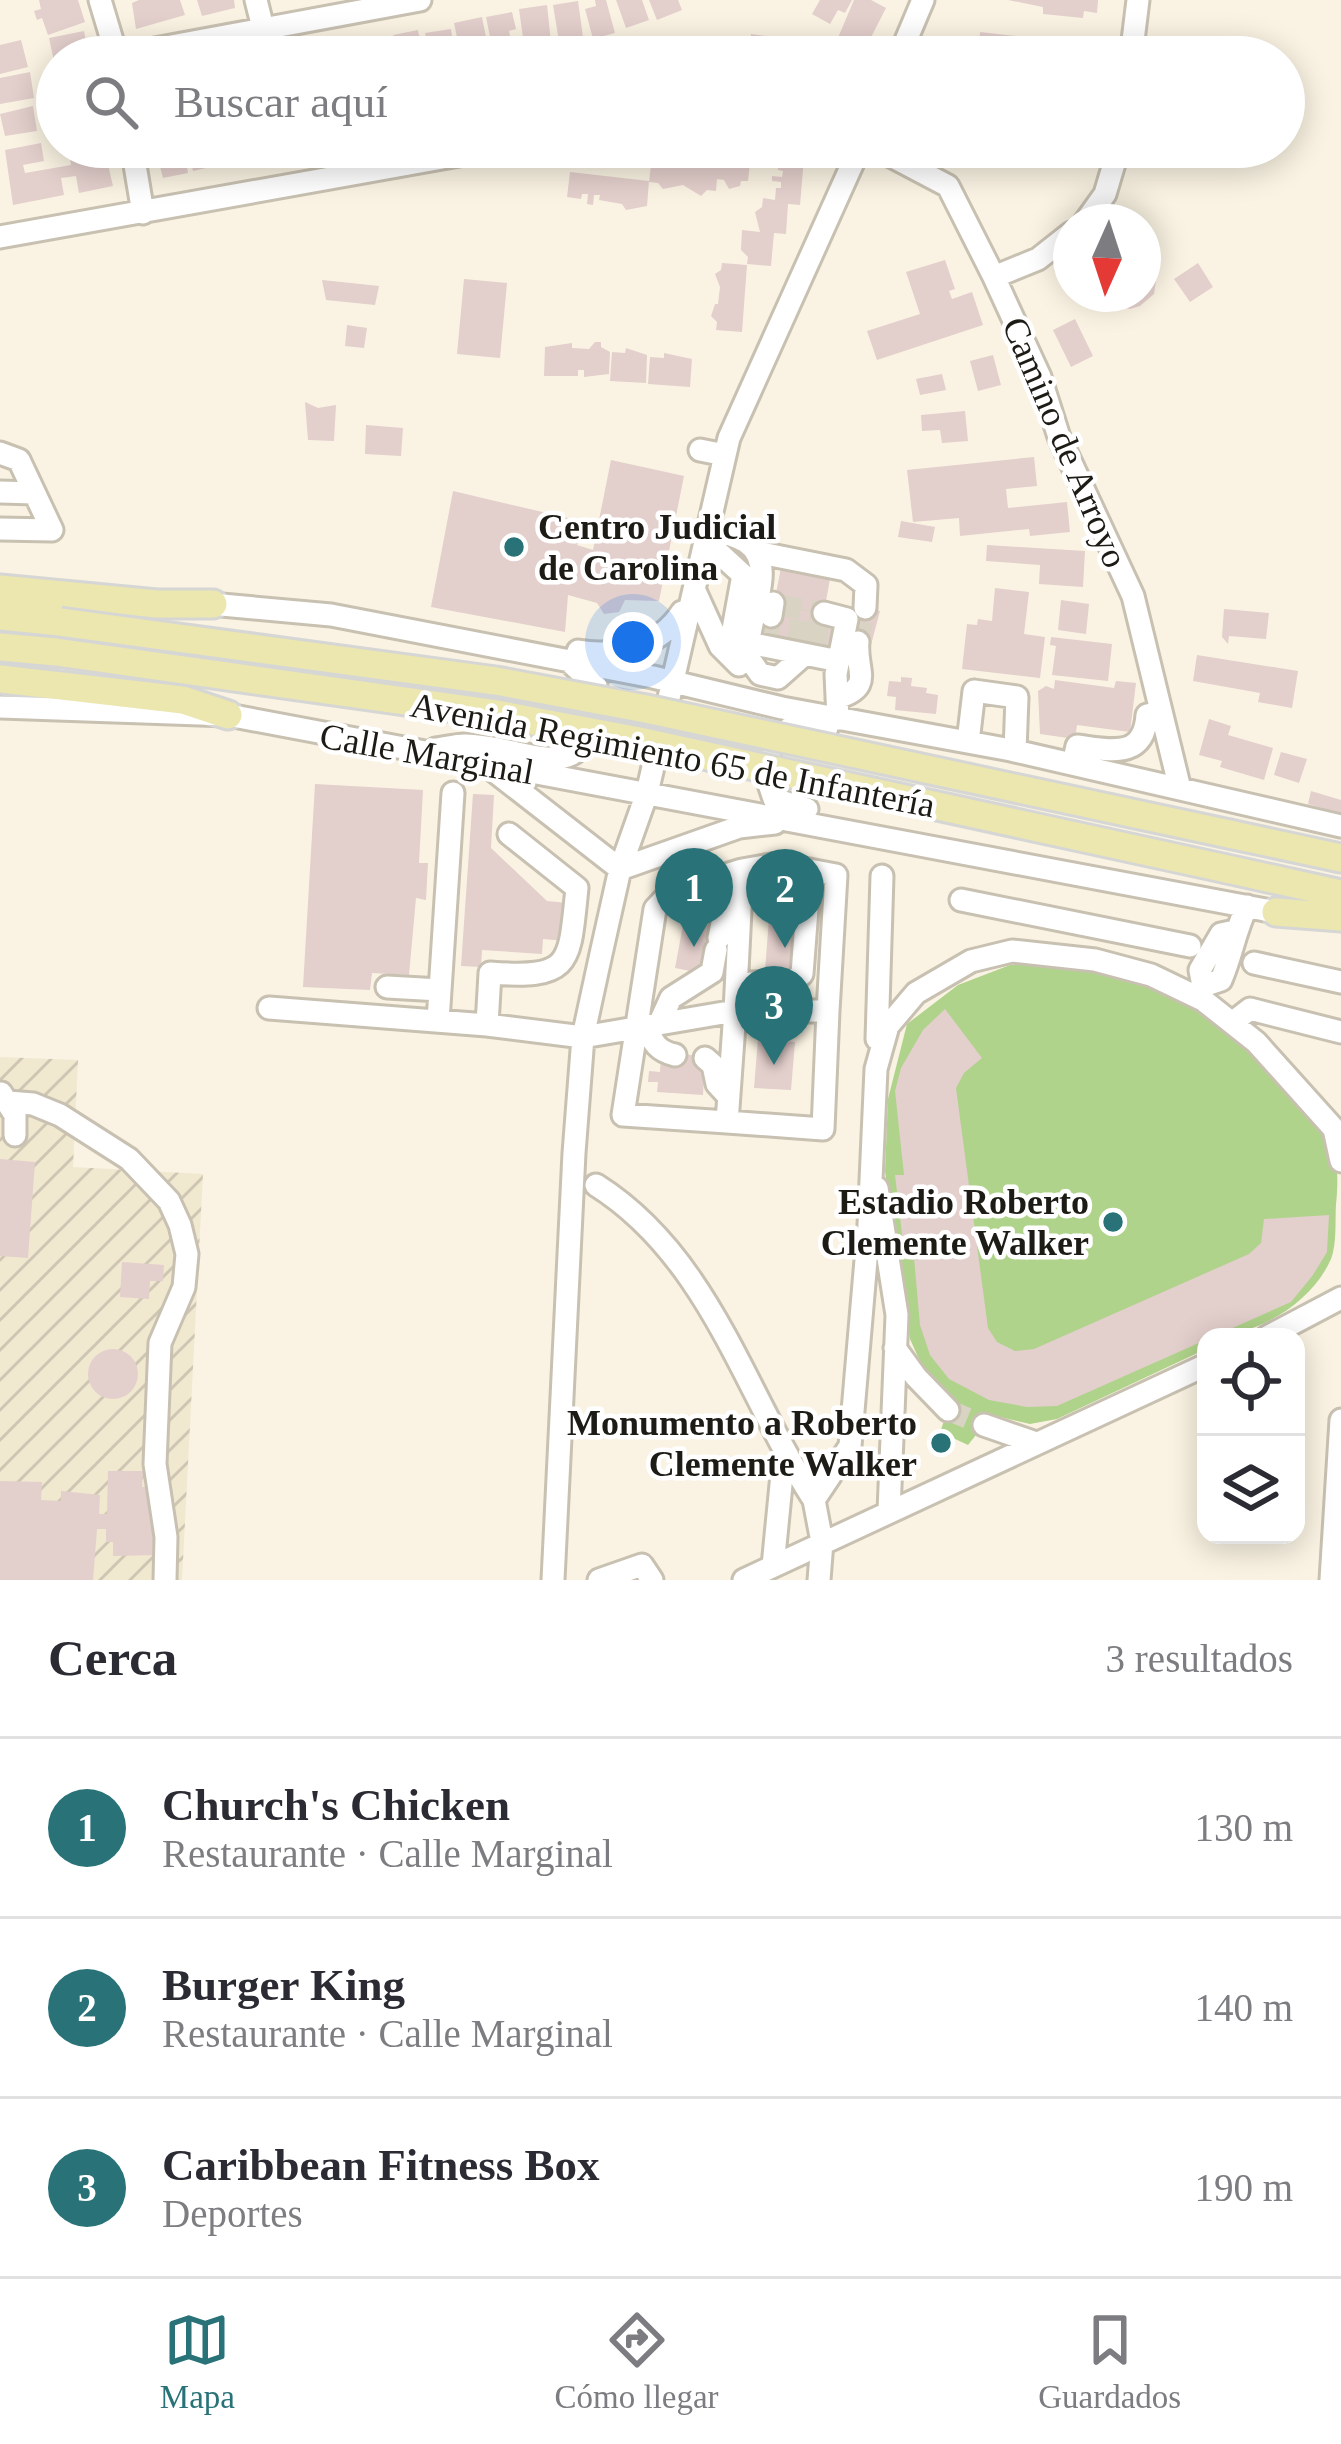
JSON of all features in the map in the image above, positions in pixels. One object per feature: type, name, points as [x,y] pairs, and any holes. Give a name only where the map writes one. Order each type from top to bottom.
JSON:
[{"type":"main road","points":[[0,589],[157,604],[213,604]]},
{"type":"main road","name":"Avenida Regimiento 65 de Infantería","points":[[0,616],[539,689],[1341,857]]},
{"type":"main road","name":"Avenida Regimiento 65 de Infantería","points":[[0,647],[302,684],[512,717],[1341,894]]},
{"type":"main road","points":[[0,679],[183,700],[228,715]]},
{"type":"main road","points":[[1276,912],[1341,916]]},
{"type":"street","points":[[100,0],[111,36]]},
{"type":"street","points":[[256,0],[263,28]]},
{"type":"street","points":[[908,36],[923,0]]},
{"type":"street","points":[[1134,36],[1138,0]]},
{"type":"street","points":[[221,36],[414,1]]},
{"type":"street","points":[[136,168],[143,212]]},
{"type":"street","points":[[0,237],[387,168]]},
{"type":"street","points":[[553,1580],[583,1037],[620,869],[647,793],[729,438],[851,168]]},
{"type":"street","name":"Camino de Arroyo","points":[[914,168],[948,186],[1040,376],[1059,436],[1133,596],[1180,789]]},
{"type":"street","points":[[1098,204],[1113,168]]},
{"type":"street","points":[[994,277],[1038,260],[1053,248]]},
{"type":"street","points":[[700,450],[725,455]]},
{"type":"street","points":[[0,453],[19,460],[52,530],[0,529]]},
{"type":"street","points":[[0,492],[34,494]]},
{"type":"street","points":[[708,535],[746,541],[755,552],[785,634],[778,678],[760,674],[732,635],[743,574],[708,535]]},
{"type":"street","points":[[755,552],[860,577],[866,585],[865,608]]},
{"type":"street","points":[[0,579],[331,615],[782,708],[838,709],[899,731]]},
{"type":"street","points":[[469,641],[499,636],[593,653],[644,645],[673,627],[695,591]]},
{"type":"street","points":[[695,591],[720,646],[782,708]]},
{"type":"street","points":[[824,613],[848,619],[849,660],[838,709]]},
{"type":"street","points":[[785,634],[849,660]]},
{"type":"street","points":[[417,752],[464,745],[556,761],[572,756],[592,722],[596,686],[567,661]]},
{"type":"street","points":[[968,742],[974,691],[1016,697],[1015,751]]},
{"type":"street","name":"Calle Marginal","points":[[0,707],[228,715],[1276,912]]},
{"type":"street","points":[[1073,764],[1077,746],[1113,750],[1140,741],[1147,715],[1161,712]]},
{"type":"street","points":[[926,844],[852,817],[774,799],[767,787],[771,744],[791,727],[899,731],[1015,751],[1341,826]]},
{"type":"street","points":[[483,763],[620,869]]},
{"type":"street","points":[[438,1021],[453,793]]},
{"type":"street","points":[[620,869],[739,827],[799,820]]},
{"type":"street","points":[[487,1025],[490,973],[538,976],[558,965],[571,945],[577,888],[509,834]]},
{"type":"street","points":[[778,864],[836,875],[823,1129],[623,1115],[647,1027],[655,909],[671,892],[742,870],[778,864]]},
{"type":"street","points":[[727,1122],[742,870]]},
{"type":"street","points":[[736,987],[748,981],[790,983],[802,974],[810,870]]},
{"type":"street","points":[[814,1501],[850,1446],[872,1171],[882,876]]},
{"type":"street","points":[[647,1027],[671,998],[712,972],[725,909],[716,878]]},
{"type":"street","points":[[961,900],[1190,946]]},
{"type":"street","points":[[1199,990],[1221,980],[1247,907]]},
{"type":"street","points":[[1124,968],[1130,934]]},
{"type":"street","points":[[876,1070],[888,1026],[916,993],[971,961],[1012,951],[1124,968],[1199,990],[1256,1042],[1334,1129],[1341,1161]]},
{"type":"street","points":[[1254,963],[1341,982]]},
{"type":"street","points":[[387,987],[440,990]]},
{"type":"street","points":[[269,1008],[583,1037],[735,1011],[828,1010]]},
{"type":"street","points":[[1232,1023],[1250,1009],[1341,1032]]},
{"type":"street","points":[[647,1027],[651,1041],[662,1052],[675,1055]]},
{"type":"street","points":[[705,1058],[729,1097]]},
{"type":"street","points":[[4,1097],[15,1115],[15,1135]]},
{"type":"street","points":[[4,1097],[60,1115],[129,1159],[169,1201],[180,1225],[187,1254],[184,1287],[160,1343],[155,1463],[166,1537],[164,1580]]},
{"type":"street","points":[[872,1171],[882,1203],[896,1315],[889,1511]]},
{"type":"street","points":[[596,1185],[629,1205],[720,1321],[784,1454],[814,1501],[822,1542],[819,1580]]},
{"type":"street","points":[[1284,1328],[1341,1298]]},
{"type":"street","points":[[895,1348],[948,1410]]},
{"type":"street","points":[[761,1574],[1197,1369]]},
{"type":"street","points":[[1331,1580],[1341,1420]]},
{"type":"street","points":[[984,1424],[1036,1444]]},
{"type":"street","points":[[761,1574],[784,1454]]},
{"type":"street","points":[[599,1580],[642,1564],[652,1580]]},
{"type":"shaded area","points":[[0,1057],[78,1060],[73,1167],[203,1174],[182,1580],[0,1580]]},
{"type":"green space","name":"Estadio Roberto Clemente Walker","points":[[1039,963],[1157,987],[1201,1005],[1233,1028],[1330,1141],[1337,1172],[1334,1246],[1322,1276],[1279,1315],[1251,1328],[1197,1328],[1197,1353],[1057,1419],[1030,1424],[992,1415],[968,1445],[940,1432],[952,1399],[927,1377],[910,1339],[885,1172],[888,1099],[907,1024],[958,985],[1010,965]]},
{"type":"building","points":[[39,0],[78,0],[85,22],[48,35],[34,11],[41,9]]},
{"type":"building","points":[[180,0],[185,15],[136,29],[132,3]]},
{"type":"building","points":[[197,0],[234,0],[235,8],[202,16]]},
{"type":"building","points":[[595,0],[606,0],[615,33],[592,36],[585,9],[596,6]]},
{"type":"building","points":[[616,0],[642,0],[649,20],[626,28]]},
{"type":"building","points":[[649,0],[678,0],[682,10],[657,20]]},
{"type":"building","points":[[820,0],[852,0],[845,13],[838,10],[830,24],[812,14]]},
{"type":"building","points":[[854,0],[871,0],[886,8],[872,36],[839,36]]},
{"type":"building","points":[[1008,0],[1098,0],[1097,13],[1084,11],[1083,18],[1043,14],[1043,7]]},
{"type":"building","points":[[578,1],[583,36],[558,36],[553,5]]},
{"type":"building","points":[[547,5],[550,36],[523,36],[519,9]]},
{"type":"building","points":[[512,12],[516,29],[509,31],[510,36],[490,36],[486,17]]},
{"type":"building","points":[[482,17],[486,36],[457,36],[454,23]]},
{"type":"building","points":[[451,29],[452,36],[426,36]]},
{"type":"building","points":[[418,30],[419,36],[393,36]]},
{"type":"building","points":[[21,40],[28,67],[0,74],[0,45]]},
{"type":"building","points":[[30,72],[34,98],[0,104],[0,78]]},
{"type":"building","points":[[33,106],[36,131],[5,136],[0,114]]},
{"type":"building","points":[[36,144],[36,163],[23,165],[25,173],[109,168],[113,186],[79,193],[76,176],[61,178],[64,195],[13,205],[5,150]]},
{"type":"building","points":[[160,168],[187,168],[188,173],[163,178]]},
{"type":"building","points":[[651,168],[749,168],[748,181],[741,181],[740,186],[729,189],[724,180],[717,179],[716,191],[707,190],[701,196],[683,185],[663,189],[649,182]]},
{"type":"building","points":[[803,168],[800,205],[788,204],[786,234],[774,233],[771,266],[747,264],[748,257],[741,250],[742,230],[760,232],[755,212],[763,198],[775,200],[781,182],[772,181],[772,176],[782,177],[783,171],[778,170]]},
{"type":"building","points":[[570,172],[649,181],[647,206],[626,210],[622,204],[599,200],[600,195],[594,195],[593,205],[587,204],[588,194],[581,199],[567,197]]},
{"type":"building","points":[[945,260],[955,289],[949,291],[952,299],[972,292],[983,325],[877,360],[867,331],[920,314],[906,272]]},
{"type":"building","points":[[722,263],[747,265],[742,332],[716,330],[717,322],[711,316],[720,287],[715,274]]},
{"type":"building","points":[[1198,263],[1213,287],[1190,302],[1174,279]]},
{"type":"building","points":[[464,279],[507,283],[500,358],[457,354]]},
{"type":"building","points":[[322,280],[379,286],[375,305],[326,300]]},
{"type":"building","points":[[1075,319],[1093,356],[1071,367],[1053,330]]},
{"type":"building","points":[[347,325],[367,328],[364,348],[345,346]]},
{"type":"building","points":[[595,342],[610,352],[609,374],[584,377],[584,370],[578,370],[578,376],[544,376],[545,347],[572,343],[572,348],[589,349]]},
{"type":"building","points":[[626,348],[647,355],[646,383],[610,381],[612,352],[625,353]]},
{"type":"building","points":[[664,353],[692,359],[690,387],[648,384],[650,357],[664,358]]},
{"type":"building","points":[[993,355],[1001,385],[978,391],[970,361]]},
{"type":"building","points":[[942,374],[946,390],[920,395],[916,379]]},
{"type":"building","points":[[305,402],[318,408],[336,405],[334,441],[308,440]]},
{"type":"building","points":[[965,411],[968,441],[942,443],[940,430],[922,431],[921,415]]},
{"type":"building","points":[[366,425],[403,428],[401,456],[365,454]]},
{"type":"building","points":[[1034,457],[1037,486],[1006,489],[1008,508],[1067,502],[1070,532],[1030,536],[1029,529],[960,536],[959,518],[913,522],[907,470]]},
{"type":"building","name":"Centro Judicial de Carolina","points":[[611,460],[684,476],[659,601],[625,600],[619,612],[604,614],[597,603],[568,595],[565,632],[431,607],[453,491],[585,522],[577,545],[593,550]]},
{"type":"building","points":[[901,521],[935,527],[932,542],[898,537]]},
{"type":"building","points":[[987,545],[1085,551],[1083,587],[1039,584],[1040,565],[986,561]]},
{"type":"building","points":[[782,563],[797,566],[796,573],[830,579],[822,623],[842,627],[838,649],[758,633],[762,614],[775,598]]},
{"type":"building","points":[[995,588],[1029,592],[1024,634],[1045,637],[1040,678],[962,669],[967,624],[977,625],[978,619],[992,621]]},
{"type":"building","points":[[1061,600],[1089,604],[1086,634],[1058,630]]},
{"type":"building","points":[[859,606],[880,611],[871,645],[850,640]]},
{"type":"building","points":[[1224,609],[1269,613],[1266,639],[1229,636],[1228,644],[1222,637]]},
{"type":"building","points":[[1051,637],[1112,644],[1108,681],[1052,675],[1056,646],[1050,645]]},
{"type":"building","points":[[1197,655],[1298,671],[1292,708],[1258,702],[1260,693],[1193,681]]},
{"type":"building","points":[[901,677],[912,678],[911,686],[938,695],[936,714],[895,710],[896,697],[887,696],[889,681],[901,682]]},
{"type":"building","points":[[1055,680],[1114,688],[1116,681],[1136,683],[1130,732],[1077,725],[1075,739],[1040,734],[1038,691],[1046,686],[1054,689]]},
{"type":"building","points":[[1209,719],[1231,726],[1228,735],[1273,748],[1264,780],[1220,767],[1222,761],[1199,755]]},
{"type":"building","points":[[1281,752],[1307,759],[1299,783],[1274,775]]},
{"type":"building","points":[[315,784],[423,790],[419,863],[428,863],[426,900],[416,898],[409,975],[372,973],[370,990],[303,987]]},
{"type":"building","points":[[1311,791],[1341,800],[1341,814],[1308,804]]},
{"type":"building","points":[[473,794],[494,795],[491,848],[547,901],[568,903],[566,941],[543,939],[542,954],[482,950],[481,967],[461,966]]},
{"type":"building","points":[[775,914],[798,915],[796,975],[765,970],[769,919],[775,919]]},
{"type":"building","points":[[684,920],[714,926],[705,974],[675,968]]},
{"type":"building","points":[[945,1009],[982,1058],[964,1073],[956,1088],[988,1328],[997,1342],[1015,1351],[1034,1349],[1249,1254],[1261,1243],[1264,1219],[1329,1215],[1327,1252],[1291,1302],[1232,1328],[1197,1328],[1197,1344],[1057,1406],[1027,1407],[989,1400],[949,1379],[930,1355],[920,1325],[914,1258],[905,1260],[895,1175],[904,1175],[895,1091],[901,1068],[923,1030]]},
{"type":"building","points":[[758,1039],[795,1042],[791,1090],[754,1088]]},
{"type":"building","points":[[661,1056],[705,1056],[703,1095],[657,1092],[658,1082],[648,1082],[649,1071],[660,1072]]},
{"type":"building","points":[[0,1159],[35,1162],[28,1258],[0,1256]]},
{"type":"building","points":[[122,1262],[164,1265],[163,1281],[150,1281],[149,1299],[120,1297]]},
{"type":"building","points":[[113,1349],[131,1356],[138,1374],[131,1392],[113,1399],[95,1392],[88,1374],[95,1356]]},
{"type":"building","points":[[108,1471],[143,1471],[142,1487],[151,1487],[159,1555],[113,1556],[106,1529],[97,1529],[93,1580],[0,1580],[0,1481],[42,1482],[41,1500],[61,1501],[61,1491],[100,1495],[99,1514],[107,1514]]},
{"type":"tunnel","points":[[780,605],[824,613]]},
{"type":"tunnel","points":[[858,642],[865,608]]},
{"type":"tunnel","points":[[797,641],[803,609]]},
{"type":"tunnel","points":[[815,644],[821,613]]},
{"type":"tunnel","points":[[768,635],[771,616]]},
{"type":"tunnel","points":[[948,1410],[984,1425]]},
{"type":"place","name":"Centro Judicial de Carolina","points":[[514,547]]},
{"type":"place","name":"Church's Chicken","points":[[694,947]]},
{"type":"place","name":"Burger King","points":[[785,948]]},
{"type":"place","name":"Caribbean Fitness Box","points":[[774,1065]]},
{"type":"place","name":"Estadio Roberto Clemente Walker","points":[[1113,1222]]},
{"type":"place","name":"Monumento a Roberto Clemente Walker","points":[[941,1443]]}]
